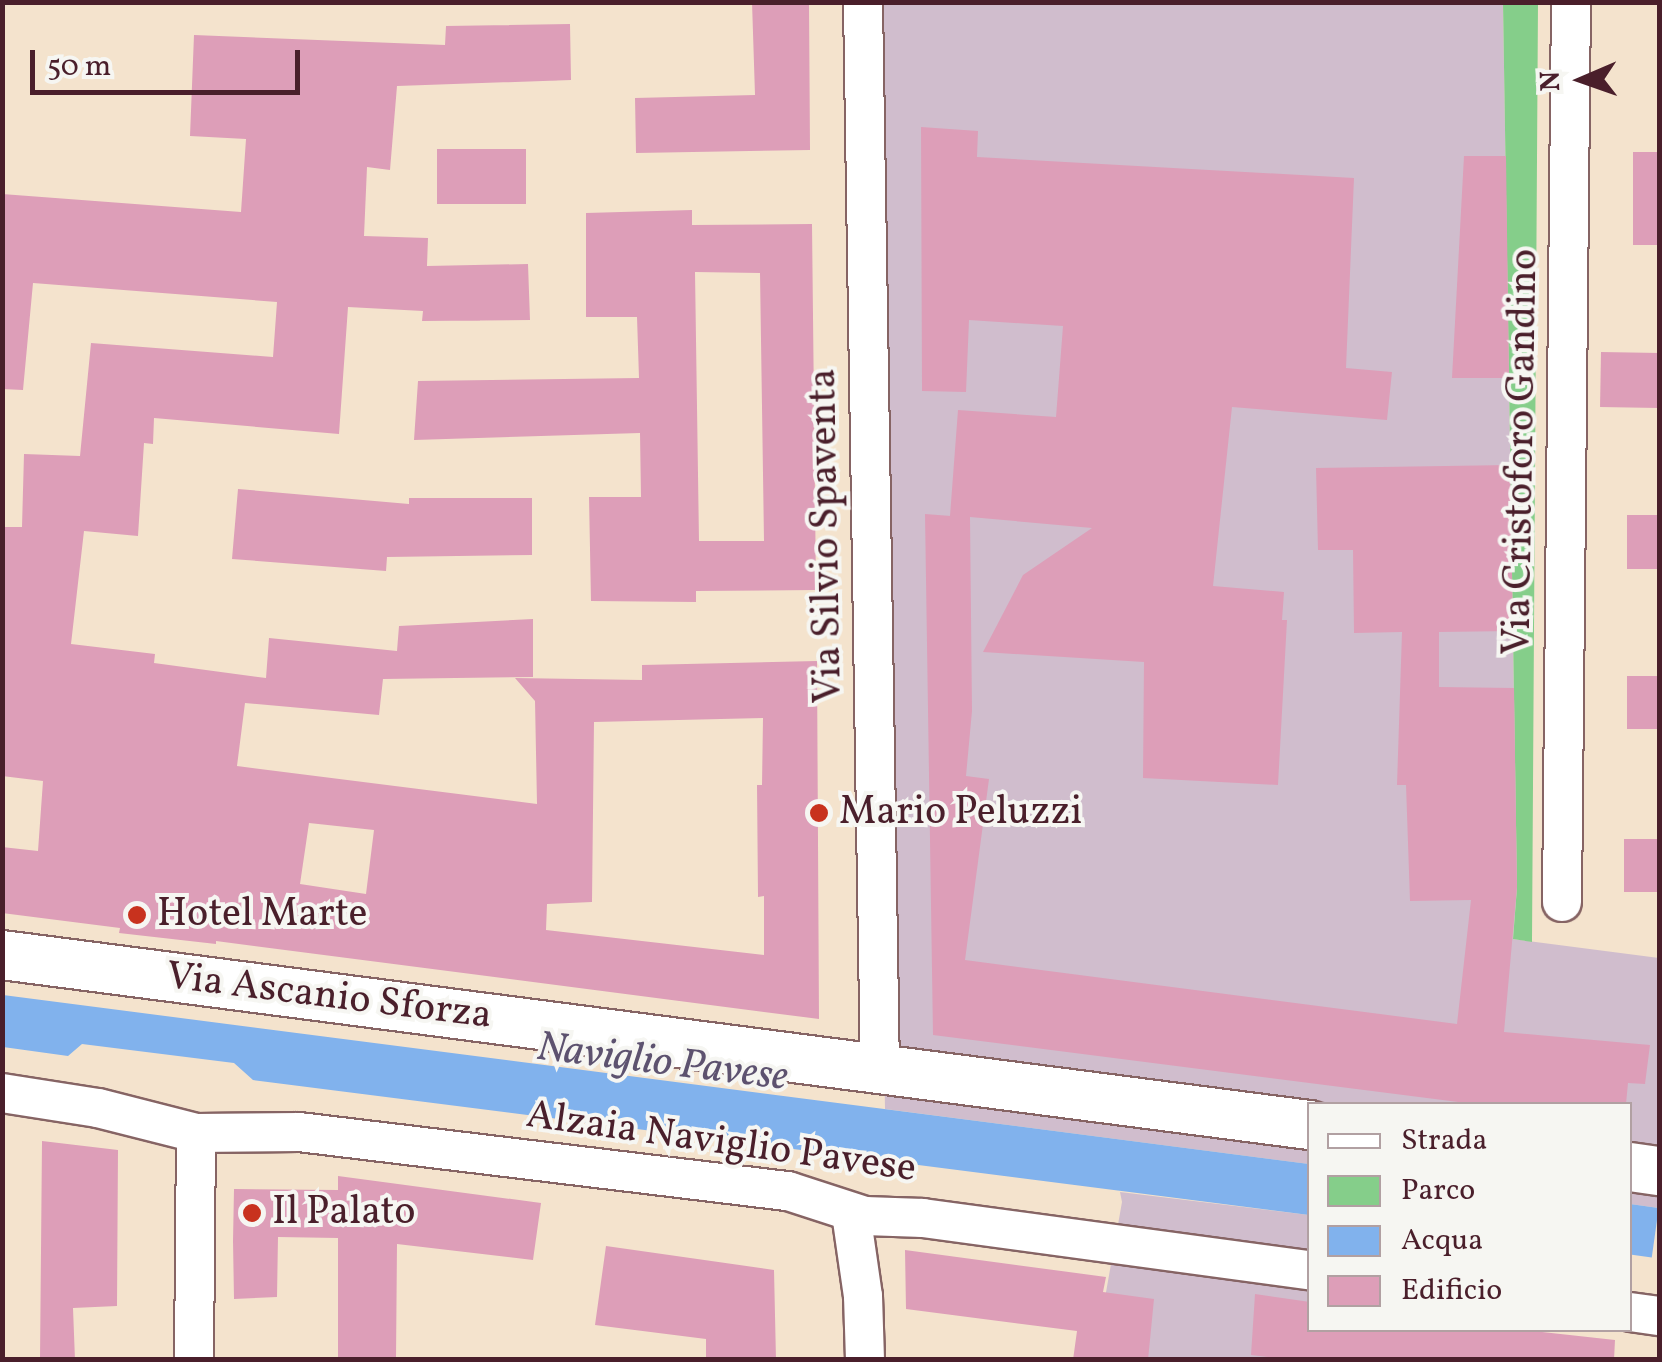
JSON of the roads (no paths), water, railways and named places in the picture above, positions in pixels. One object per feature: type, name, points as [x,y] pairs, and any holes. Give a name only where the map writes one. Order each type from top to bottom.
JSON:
[{"type":"main road","name":"Via Ascanio Sforza","points":[[2,955],[1307,1125]]},
{"type":"main road","points":[[1632,1167],[1660,1171]]},
{"type":"street","name":"Via Silvio Spaventa","points":[[863,2],[880,1068]]},
{"type":"street","name":"Via Cristoforo Gandino","points":[[1562,902],[1571,2]]},
{"type":"street","name":"Alzaia Naviglio Pavese","points":[[2,1093],[80,1105],[196,1133],[299,1132],[768,1188],[804,1195],[851,1213],[923,1218],[1307,1270]]},
{"type":"street","points":[[194,1360],[196,1133]]},
{"type":"street","points":[[851,1213],[863,1296],[865,1360]]},
{"type":"street","points":[[1632,1312],[1660,1316]]},
{"type":"water","points":[[3,995],[1307,1164],[1307,1215],[253,1080],[234,1063],[82,1044],[68,1056],[3,1047]]},
{"type":"water","points":[[1632,1204],[1659,1208],[1652,1258],[1632,1255]]},
{"type":"place","name":"Mario Peluzzi","points":[[819,813]]},
{"type":"place","name":"Hotel Marte","points":[[137,915]]},
{"type":"place","name":"Il Palato","points":[[252,1213]]},
{"type":"water label","name":"Naviglio Pavese","points":[[662,1064]]}]
